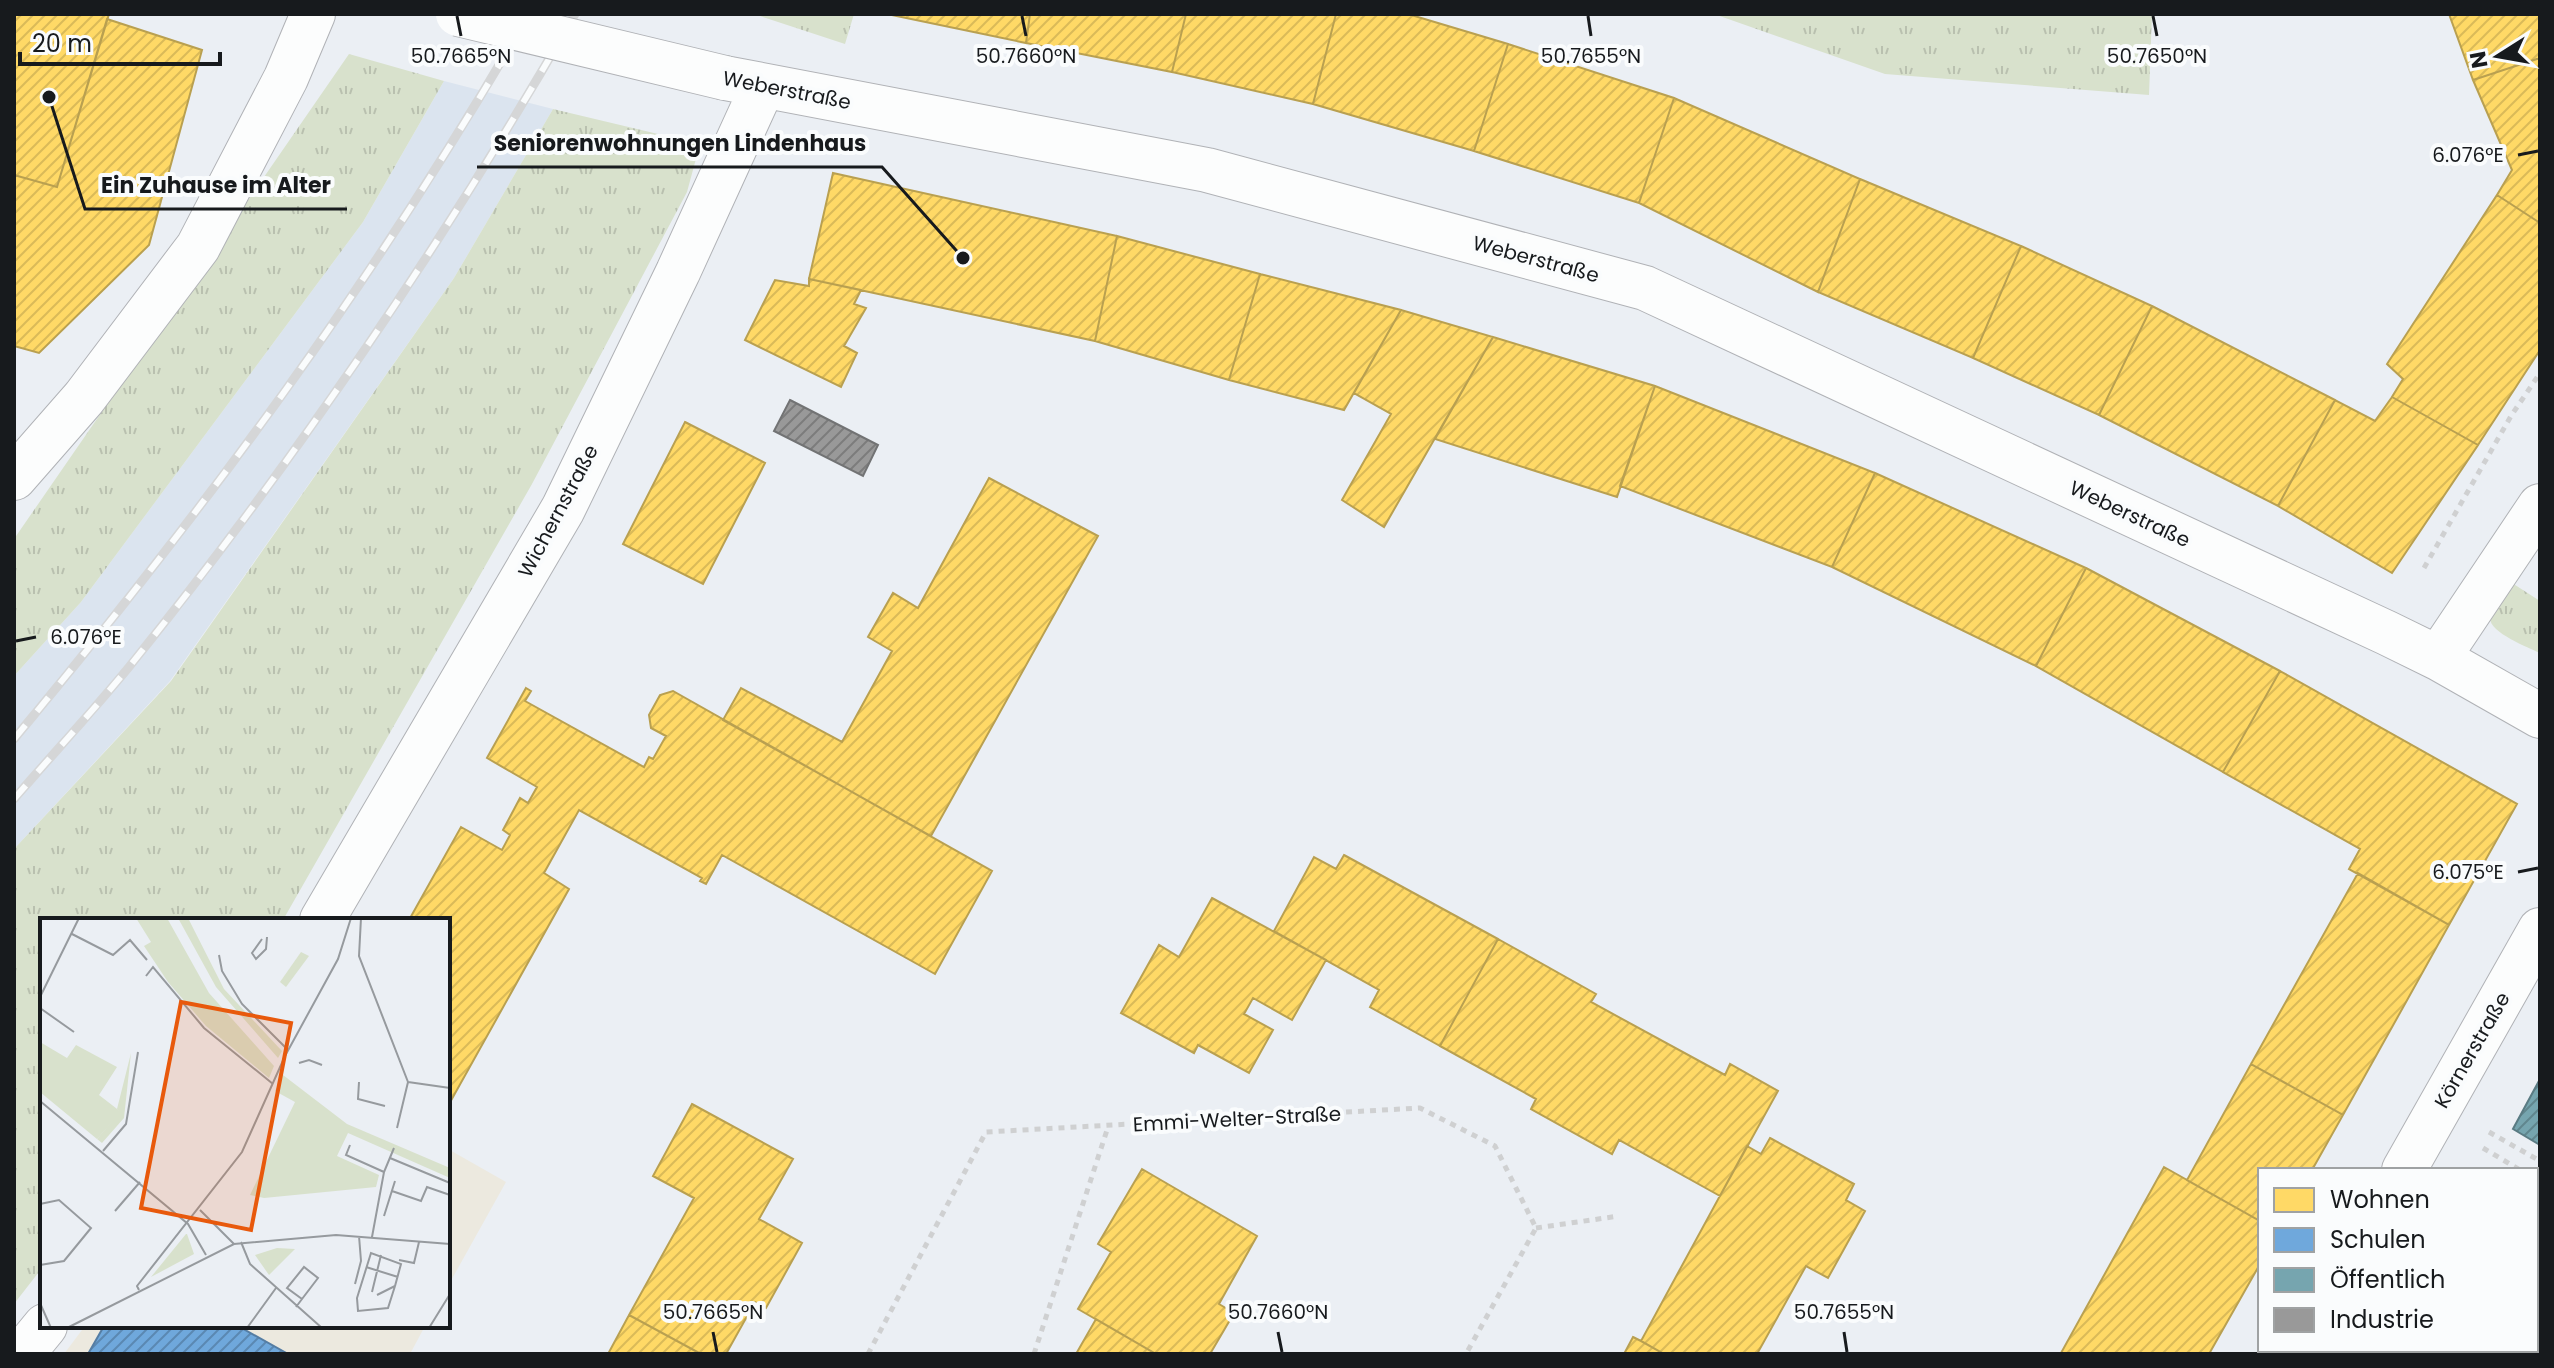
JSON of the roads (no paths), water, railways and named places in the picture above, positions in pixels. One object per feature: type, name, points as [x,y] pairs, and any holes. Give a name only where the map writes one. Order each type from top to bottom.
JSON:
[{"type":"street","points":[[14,478],[84,398],[198,247],[286,78],[313,14]]},
{"type":"street","name":"Weberstraße","points":[[458,14],[744,82],[1207,170],[1645,288],[2387,633],[2540,716]]},
{"type":"street","name":"Wichernstraße","points":[[323,918],[563,509],[678,272],[744,82]]},
{"type":"street","points":[[2438,658],[2540,506]]},
{"type":"street","name":"Körnerstraße","points":[[2405,1168],[2540,930]]},
{"type":"street","points":[[22,1354],[43,1328]]},
{"type":"railway","points":[[14,739],[154,566],[287,388],[413,204],[529,14]]},
{"type":"railway","points":[[14,799],[129,667],[308,431],[474,183],[575,14]]},
{"type":"place","name":"Ein Zuhause im Alter","points":[[49,97]]},
{"type":"place","name":"Seniorenwohnungen Lindenhaus","points":[[963,258]]}]
